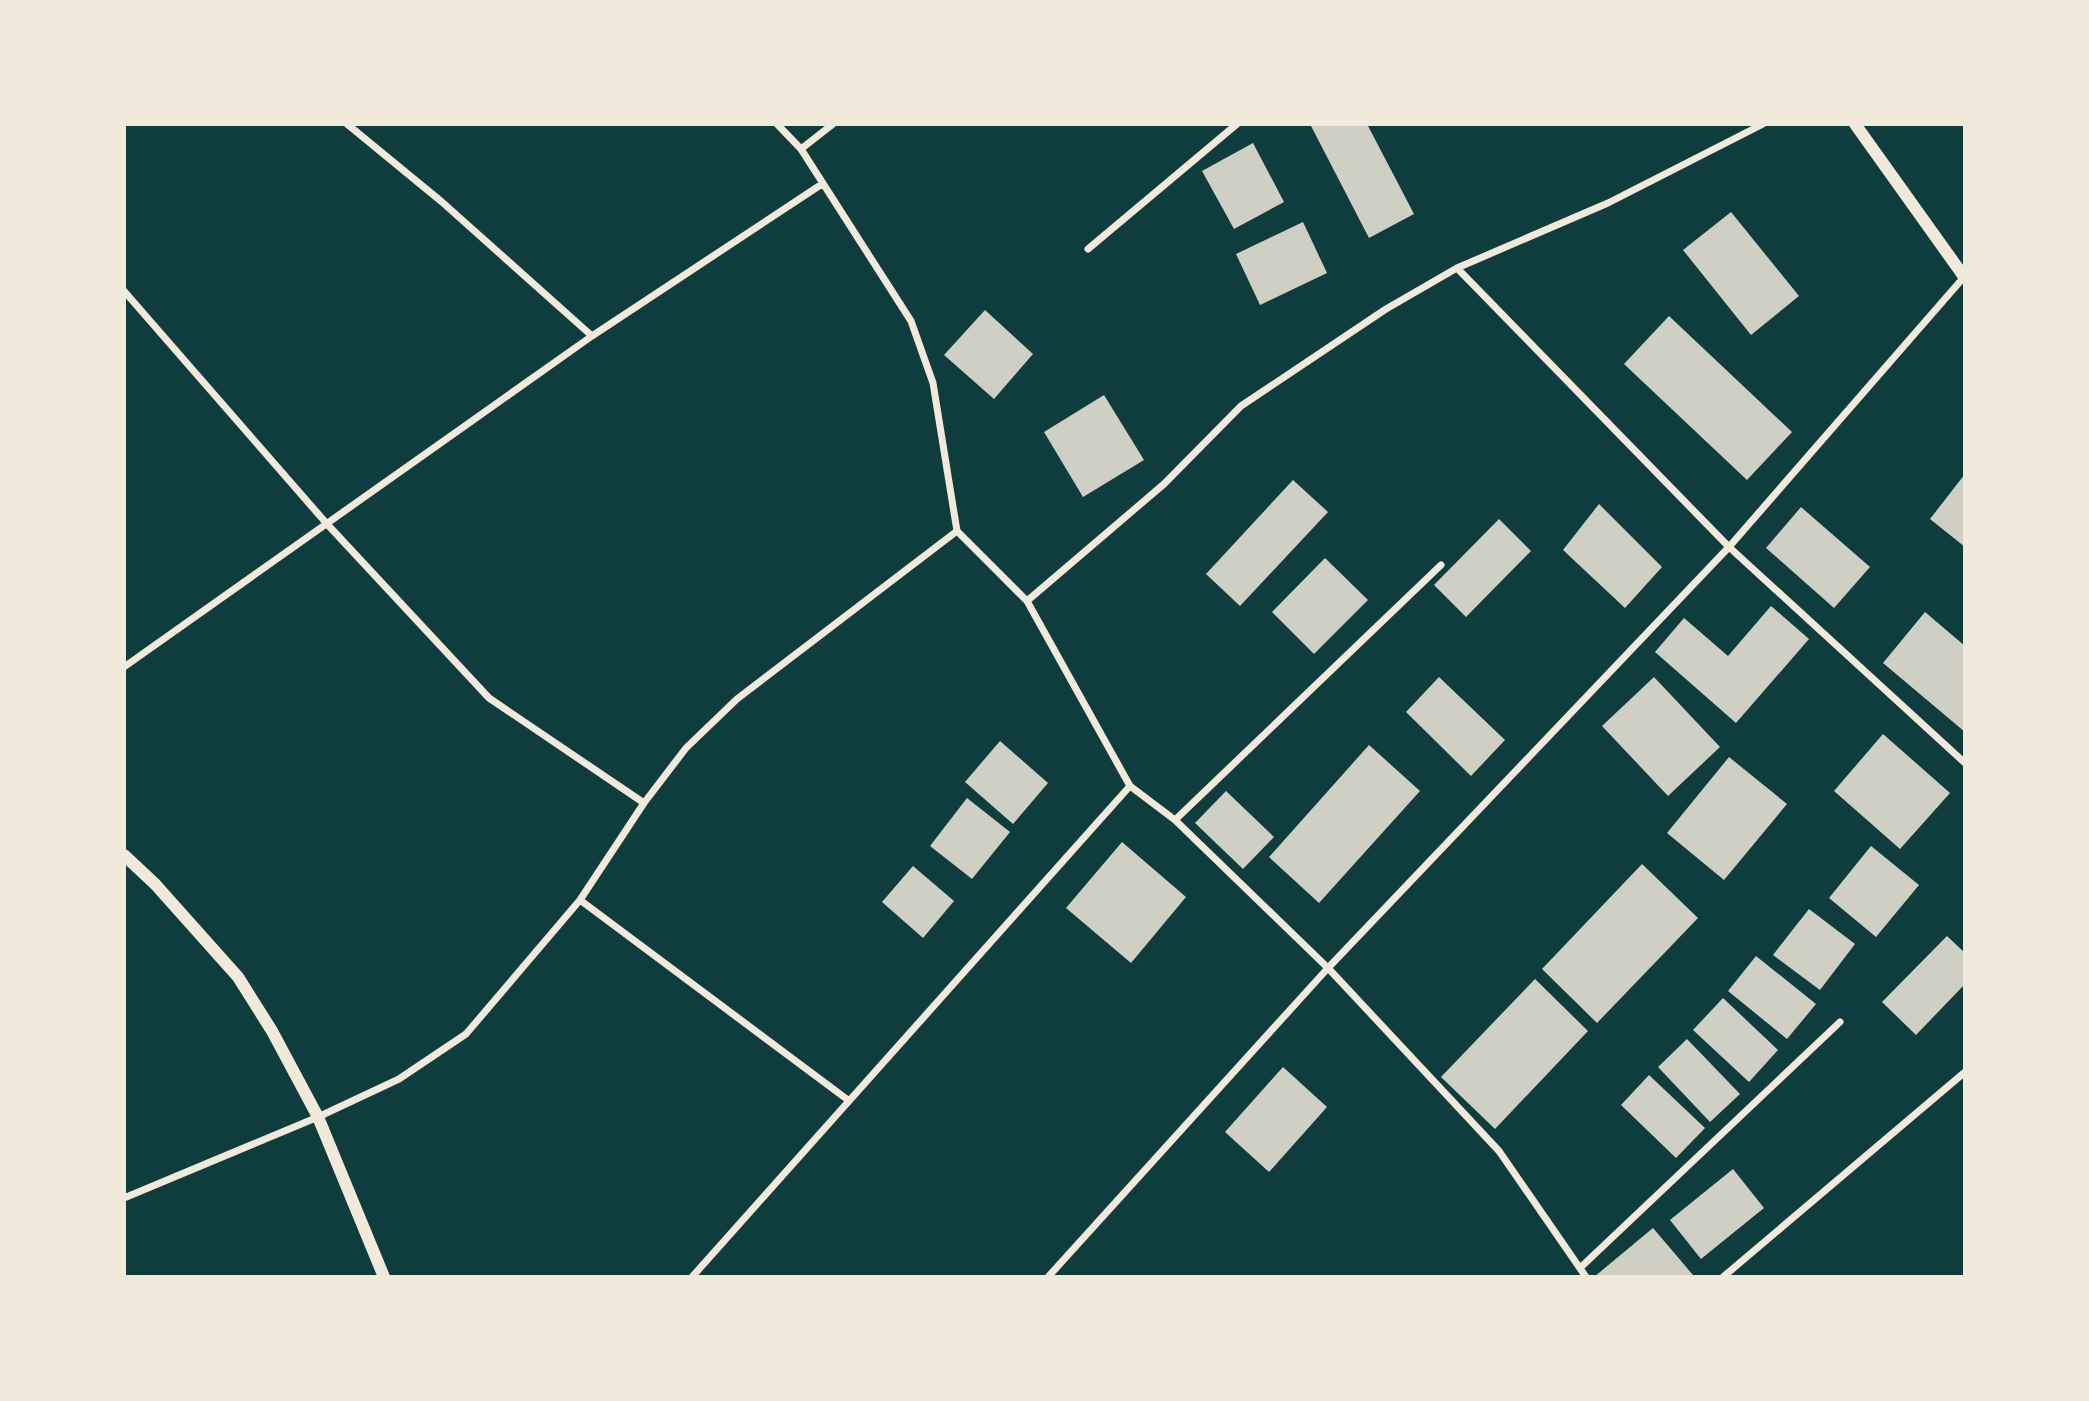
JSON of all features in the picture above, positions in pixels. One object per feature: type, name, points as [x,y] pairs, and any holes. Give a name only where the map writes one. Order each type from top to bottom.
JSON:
[{"type":"street","points":[[347,124],[442,202],[592,336]]},
{"type":"street","points":[[777,124],[801,149],[911,321],[933,383],[957,531],[1027,601],[1130,786],[1175,820],[1328,968],[1499,1151],[1586,1277]]},
{"type":"street","points":[[801,149],[833,124]]},
{"type":"street","points":[[1088,249],[1237,124]]},
{"type":"street","points":[[1027,601],[1164,484],[1241,406],[1386,309],[1457,268],[1608,203],[1763,124]]},
{"type":"street","points":[[1048,1277],[1328,968],[1729,547],[1964,277],[1855,124]]},
{"type":"street","points":[[124,667],[592,336],[822,184]]},
{"type":"street","points":[[1457,268],[1729,547],[1965,763]]},
{"type":"street","points":[[124,290],[327,524],[489,698],[644,803]]},
{"type":"street","points":[[124,1198],[318,1117],[399,1079],[466,1034],[580,900],[644,803],[686,748],[737,699],[957,531]]},
{"type":"street","points":[[1175,820],[1441,565]]},
{"type":"street","points":[[692,1277],[1130,786]]},
{"type":"street","points":[[124,855],[155,884],[238,977],[272,1031],[318,1117],[384,1277]]},
{"type":"street","points":[[580,900],[848,1100]]},
{"type":"street","points":[[1580,1268],[1840,1022]]},
{"type":"street","points":[[1723,1277],[1965,1072]]},
{"type":"building","points":[[1310,124],[1367,124],[1414,214],[1369,238]]},
{"type":"building","points":[[1253,143],[1284,202],[1234,229],[1202,171]]},
{"type":"building","points":[[1731,212],[1799,296],[1751,335],[1683,250]]},
{"type":"building","points":[[1303,222],[1327,273],[1260,305],[1236,254]]},
{"type":"building","points":[[985,310],[1033,354],[994,399],[944,355]]},
{"type":"building","points":[[1669,316],[1792,432],[1747,480],[1624,364]]},
{"type":"building","points":[[1104,395],[1144,460],[1083,497],[1044,432]]},
{"type":"building","points":[[1965,474],[1965,547],[1930,519]]},
{"type":"building","points":[[1293,480],[1328,512],[1240,606],[1206,574]]},
{"type":"building","points":[[1599,504],[1662,567],[1625,608],[1563,550]]},
{"type":"building","points":[[1801,507],[1870,567],[1834,608],[1766,548]]},
{"type":"building","points":[[1499,519],[1531,551],[1466,617],[1434,585]]},
{"type":"building","points":[[1325,558],[1368,600],[1314,654],[1272,612]]},
{"type":"building","points":[[1771,606],[1809,639],[1736,723],[1655,652],[1684,618],[1728,656]]},
{"type":"building","points":[[1925,612],[1965,646],[1965,732],[1883,663]]},
{"type":"building","points":[[1439,677],[1505,740],[1471,776],[1406,712]]},
{"type":"building","points":[[1654,677],[1720,747],[1668,796],[1602,726]]},
{"type":"building","points":[[1883,734],[1950,793],[1900,849],[1834,791]]},
{"type":"building","points":[[1000,741],[1048,783],[1013,824],[965,782]]},
{"type":"building","points":[[1369,745],[1420,791],[1319,903],[1269,857]]},
{"type":"building","points":[[1729,757],[1787,804],[1724,880],[1667,833]]},
{"type":"building","points":[[1226,791],[1274,837],[1243,869],[1195,823]]},
{"type":"building","points":[[967,798],[1010,832],[972,879],[930,846]]},
{"type":"building","points":[[1122,842],[1186,897],[1131,963],[1066,908]]},
{"type":"building","points":[[1871,846],[1919,885],[1876,937],[1829,898]]},
{"type":"building","points":[[1642,864],[1698,918],[1597,1023],[1542,969]]},
{"type":"building","points":[[913,866],[954,901],[923,938],[882,902]]},
{"type":"building","points":[[1809,909],[1855,944],[1820,990],[1773,955]]},
{"type":"building","points":[[1947,936],[1965,953],[1965,984],[1916,1035],[1882,1002]]},
{"type":"building","points":[[1756,956],[1816,1004],[1787,1039],[1728,991]]},
{"type":"building","points":[[1535,979],[1588,1031],[1495,1129],[1441,1077]]},
{"type":"building","points":[[1723,998],[1778,1050],[1749,1082],[1693,1030]]},
{"type":"building","points":[[1687,1039],[1740,1094],[1710,1122],[1658,1067]]},
{"type":"building","points":[[1283,1067],[1327,1107],[1269,1172],[1225,1132]]},
{"type":"building","points":[[1649,1075],[1705,1128],[1676,1158],[1621,1105]]},
{"type":"building","points":[[1733,1169],[1764,1208],[1701,1259],[1670,1220]]},
{"type":"building","points":[[1653,1228],[1693,1275],[1691,1277],[1594,1277]]}]
